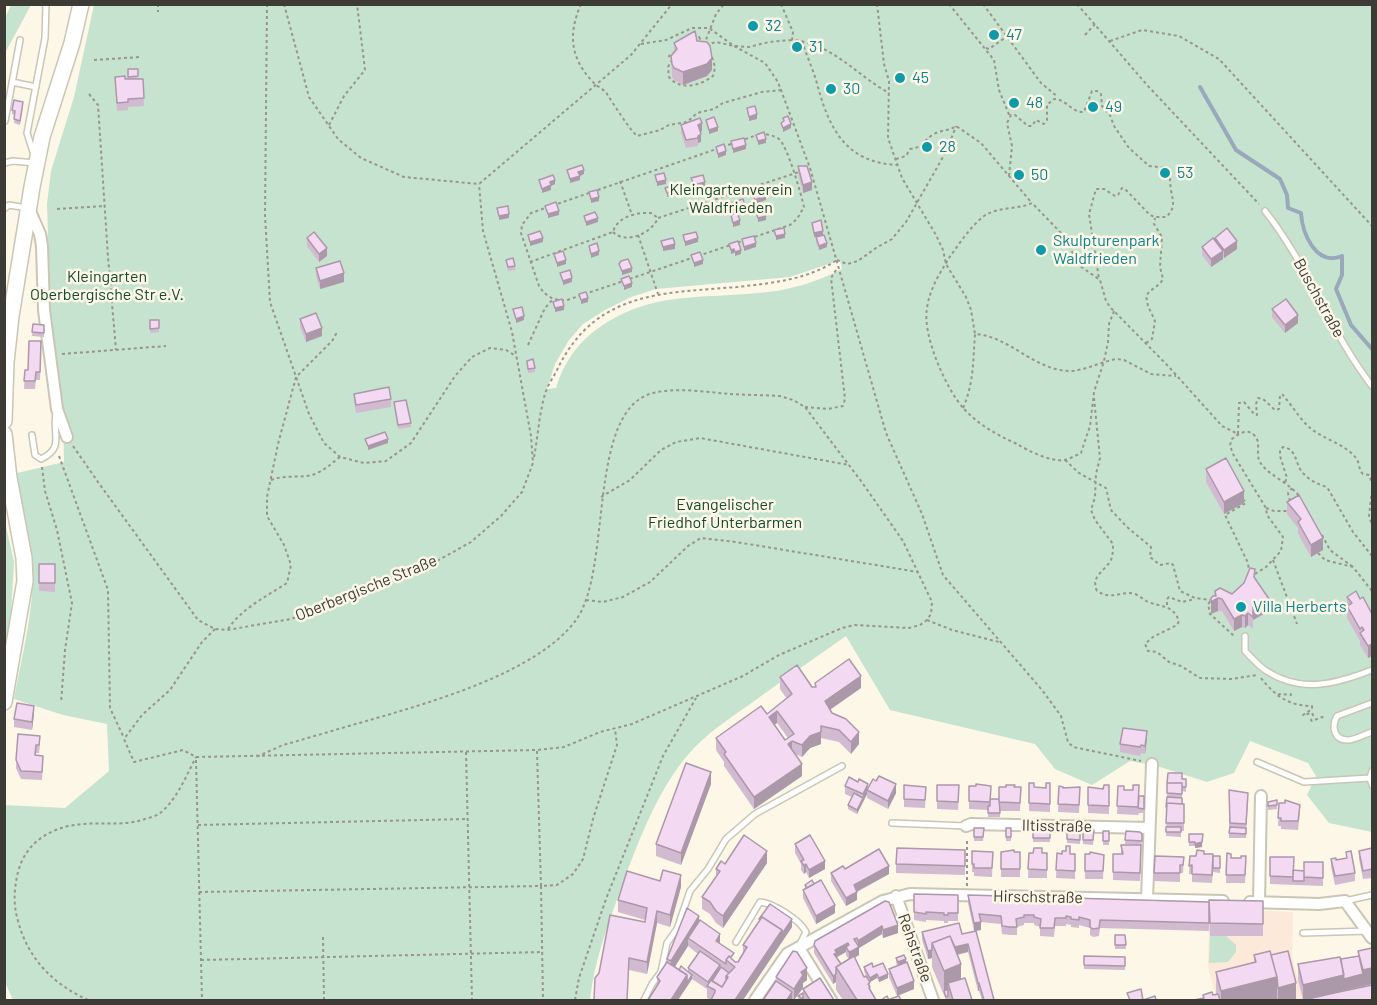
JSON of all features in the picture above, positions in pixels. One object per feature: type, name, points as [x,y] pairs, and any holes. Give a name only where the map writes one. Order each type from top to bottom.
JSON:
[{"type":"street","points":[[4,421],[6,362],[11,316],[37,163],[42,137],[72,43],[81,4]]},
{"type":"street","points":[[29,208],[40,234],[45,310],[57,409],[68,437]]},
{"type":"street","points":[[4,434],[9,478],[24,558],[25,581],[9,650],[4,702]]},
{"type":"street","points":[[1147,899],[1152,764]]},
{"type":"street","points":[[1258,902],[1261,796]]},
{"type":"street","name":"Iltisstraße","points":[[966,826],[971,824],[1149,828]]},
{"type":"street","name":"Hirschstraße","points":[[755,1000],[787,954],[896,896],[921,894],[1319,904],[1345,901]]},
{"type":"street","name":"Rehstraße","points":[[896,896],[933,1000]]},
{"type":"street","points":[[1345,901],[1371,933]]},
{"type":"street","points":[[799,948],[831,1000]]},
{"type":"lane","points":[[4,163],[13,161],[37,163],[27,133],[45,38],[46,4]]},
{"type":"lane","points":[[4,121],[20,40]]},
{"type":"lane","points":[[12,82],[36,87]]},
{"type":"lane","points":[[4,209],[9,205],[29,208]]},
{"type":"lane","name":"Buschstraße","points":[[1265,211],[1282,232],[1350,353],[1372,386]]},
{"type":"lane","points":[[32,435],[35,455],[41,459],[49,455],[57,439],[55,420],[57,409]]},
{"type":"lane","points":[[1245,636],[1245,651],[1263,669],[1281,679],[1325,685],[1372,670]]},
{"type":"lane","points":[[1372,703],[1337,716],[1333,729],[1341,739],[1350,740],[1372,732]]},
{"type":"lane","points":[[1257,762],[1304,782],[1370,778]]},
{"type":"lane","points":[[644,1000],[661,972],[667,943],[677,928],[690,891],[726,839],[755,814],[842,766]]},
{"type":"lane","points":[[1372,771],[1370,778],[1372,785]]},
{"type":"lane","points":[[892,823],[966,826]]},
{"type":"lane","name":"Hirschstraße","points":[[1345,901],[1372,896]]},
{"type":"lane","points":[[736,942],[760,902],[769,903],[803,926],[806,932],[799,948]]},
{"type":"lane","points":[[1303,933],[1371,933]]},
{"type":"path","points":[[158,4],[158,12]]},
{"type":"path","points":[[267,4],[266,215],[270,302],[309,414],[324,443],[340,457],[364,463],[386,461],[411,443],[455,376],[472,357],[489,348],[506,350],[516,356]]},
{"type":"path","points":[[284,4],[309,97],[338,139],[361,158],[404,177],[479,184],[641,44],[672,4]]},
{"type":"path","points":[[329,126],[344,96],[365,70],[357,4]]},
{"type":"path","points":[[581,4],[571,34],[573,46],[585,73],[595,85],[606,92],[637,136],[660,130],[669,125],[687,122],[697,113],[714,109],[723,103],[762,92],[782,90]]},
{"type":"path","points":[[704,45],[699,37],[669,56],[672,60],[668,72],[673,82],[687,87],[712,76],[714,61],[704,45],[709,28],[724,4]]},
{"type":"path","points":[[781,4],[793,32],[792,40]]},
{"type":"path","points":[[878,4],[889,93],[888,138],[902,178],[936,235],[946,264],[966,297],[971,310],[975,334],[974,366],[968,398],[963,408]]},
{"type":"path","points":[[949,4],[994,60],[999,90],[1010,117]]},
{"type":"path","points":[[983,4],[1041,83],[1079,112],[1084,112],[1088,96],[1092,91],[1097,91],[1101,94],[1102,106],[1129,147],[1149,166],[1168,168],[1170,171],[1173,208],[1166,217],[1155,217],[1125,189],[1122,188],[1115,196],[1104,189],[1096,189],[1089,214],[1100,280],[1106,301],[1114,311],[1178,376],[1222,426],[1238,434]]},
{"type":"path","points":[[1077,4],[1147,85],[1265,211]]},
{"type":"path","points":[[1085,35],[1095,24]]},
{"type":"path","points":[[641,44],[666,40],[692,28],[709,28],[734,46],[765,63],[782,90],[810,168],[886,433],[922,514],[943,575],[1042,690],[1061,716],[1068,742],[1073,747],[1130,757],[1152,764]]},
{"type":"path","points":[[1110,41],[1142,30],[1179,36],[1220,58],[1372,226]]},
{"type":"path","points":[[983,46],[989,49],[1007,37]]},
{"type":"path","points":[[704,45],[716,42],[749,47],[769,42],[802,41],[837,55],[875,85],[889,93]]},
{"type":"path","points":[[802,41],[825,114],[840,139],[848,148],[872,160],[885,165],[898,165]]},
{"type":"path","points":[[94,60],[140,57]]},
{"type":"path","points":[[88,94],[98,105],[116,350]]},
{"type":"path","points":[[1009,176],[1012,146],[1006,123],[1010,117],[1015,115],[1028,126],[1032,126],[1036,120],[1044,124],[1047,120],[1046,110],[1050,100],[1060,99]]},
{"type":"path","points":[[896,159],[906,156],[910,149],[921,147],[935,133],[945,132],[956,126]]},
{"type":"path","points":[[837,260],[846,264],[858,261],[892,239],[906,222],[947,150],[956,126]]},
{"type":"path","points":[[956,126],[981,143],[999,161],[1032,203],[1062,234],[1080,266],[1100,280]]},
{"type":"path","points":[[760,134],[776,137],[781,141],[794,174],[804,207],[797,219],[789,225],[567,300],[553,299],[539,286],[521,233],[522,225],[531,213],[760,134]]},
{"type":"path","points":[[613,232],[616,236],[627,238],[638,235],[652,228],[658,218],[810,168]]},
{"type":"path","points":[[620,181],[632,215]]},
{"type":"path","name":"Oberbergische Straße","points":[[215,629],[227,630],[291,619],[401,578],[471,542],[501,516],[522,492],[533,463],[528,420],[512,332],[483,231],[479,184]]},
{"type":"path","points":[[1032,203],[1024,207],[997,210],[984,216],[964,237],[933,284],[926,310],[931,345],[943,374],[963,408],[985,427],[1003,438],[1053,460],[1065,460],[1081,453],[1090,426],[1094,392],[1108,342],[1108,324],[1114,311]]},
{"type":"path","points":[[57,209],[104,206]]},
{"type":"path","points":[[530,262],[613,232],[620,220],[632,215],[651,213],[658,218]]},
{"type":"path","points":[[1146,343],[1152,339],[1155,321],[1146,296],[1163,279],[1160,267],[1162,237],[1154,224],[1155,217]]},
{"type":"path","points":[[638,235],[658,294]]},
{"type":"path","points":[[533,463],[545,393],[569,347],[584,329],[612,310],[636,299],[658,294],[776,283],[824,269],[837,260]]},
{"type":"path","points":[[805,407],[843,406],[845,399],[831,278],[839,266]]},
{"type":"path","points":[[528,345],[545,308],[553,299]]},
{"type":"path","points":[[227,630],[233,621],[249,608],[287,583],[291,565],[284,545],[267,516],[267,497],[296,377],[332,341],[336,334],[335,331]]},
{"type":"path","points":[[975,334],[988,335],[1042,365],[1070,371],[1117,359],[1124,360],[1151,374],[1178,376]]},
{"type":"path","points":[[61,354],[166,346]]},
{"type":"path","points":[[54,449],[62,461],[108,590],[110,708],[134,762],[183,750],[196,757],[256,757],[537,750],[564,747],[600,732],[632,724],[743,676],[779,655],[842,628],[855,625],[909,628],[920,625],[932,614],[932,602],[903,541],[805,407],[780,396],[672,391],[653,393],[641,398],[628,410],[618,428],[601,496],[602,518],[595,566],[586,600],[576,620],[556,641],[533,656],[466,690],[283,745],[256,757]]},
{"type":"path","points":[[1094,392],[1100,458],[1091,510],[1095,520],[1113,544],[1111,560],[1101,570],[1096,580],[1097,591],[1111,597],[1135,594],[1149,602],[1168,606],[1173,610],[1179,621],[1177,625],[1158,634],[1145,644],[1148,651],[1157,652],[1168,662],[1208,680],[1260,676],[1272,692],[1294,705],[1312,706],[1312,709],[1303,715],[1312,713],[1312,721],[1322,717],[1326,719]]},
{"type":"path","points":[[1238,434],[1239,403],[1244,402],[1257,415],[1258,398],[1263,399],[1275,410],[1279,409],[1282,394],[1309,427],[1356,458],[1358,469],[1363,474],[1369,475],[1372,483]]},
{"type":"path","points":[[1241,495],[1246,503],[1225,515],[1248,563],[1250,577],[1266,567],[1281,551],[1283,537],[1267,515],[1266,508],[1240,467],[1230,445],[1232,439],[1238,434],[1251,432],[1255,435],[1258,444],[1258,460],[1292,488],[1304,504]]},
{"type":"path","points":[[68,437],[198,620],[215,629],[185,665],[170,690],[142,715],[124,739]]},
{"type":"path","points":[[601,496],[630,480],[661,450],[676,442],[700,438],[849,465]]},
{"type":"path","points":[[1285,482],[1287,478],[1280,456],[1280,450],[1283,447],[1293,452],[1301,471],[1314,483],[1327,487],[1353,532],[1372,556]]},
{"type":"path","points":[[271,480],[279,477],[314,475],[340,457]]},
{"type":"path","points":[[41,459],[45,491],[57,530],[72,603],[64,650],[61,703]]},
{"type":"path","points":[[1065,460],[1079,473],[1106,488],[1111,510],[1151,547],[1150,557],[1160,565],[1171,563],[1183,594],[1210,600],[1218,595]]},
{"type":"path","points":[[1235,471],[1240,467]]},
{"type":"path","points":[[1291,504],[1288,493],[1292,488]]},
{"type":"path","points":[[1372,490],[1369,516],[1372,525]]},
{"type":"path","points":[[1266,508],[1274,511],[1292,511]]},
{"type":"path","points":[[1320,532],[1330,550],[1353,567],[1372,591]]},
{"type":"path","points":[[586,600],[603,602],[623,597],[650,582],[688,546],[701,538],[918,572]]},
{"type":"path","points":[[1318,553],[1325,560],[1353,567]]},
{"type":"path","points":[[1273,560],[1297,624]]},
{"type":"path","points":[[1168,606],[1169,597],[1182,602],[1198,598]]},
{"type":"path","points":[[1210,600],[1208,609],[1210,614],[1233,635],[1245,636]]},
{"type":"path","points":[[927,620],[952,630],[1000,642]]},
{"type":"path","points":[[1278,695],[1280,693],[1292,694],[1282,686],[1281,679]]},
{"type":"path","points":[[575,1000],[579,978],[610,888],[663,756],[697,696]]},
{"type":"path","points":[[199,892],[557,885],[573,874],[583,859],[593,819],[617,745],[615,729]]},
{"type":"path","points":[[537,750],[543,1000]]},
{"type":"path","points":[[466,752],[471,1000]]},
{"type":"path","points":[[196,757],[202,1000]]},
{"type":"path","points":[[88,1000],[71,993],[50,977],[31,954],[22,938],[14,908],[15,888],[21,861],[30,846],[46,833],[84,823],[128,824],[158,815],[174,799],[196,757]]},
{"type":"path","points":[[198,825],[468,819]]},
{"type":"path","points":[[966,826],[967,879]]},
{"type":"path","points":[[322,937],[324,1000]]},
{"type":"path","points":[[201,960],[543,952]]},
{"type":"shaded area","points":[[1209,909],[1293,912],[1292,957],[1303,1000],[1217,1000],[1208,967]]},
{"type":"green space","points":[[11,5],[31,5],[5,53],[5,18]]},
{"type":"green space","points":[[94,5],[1372,5],[1372,832],[1329,823],[1307,795],[1316,776],[1308,763],[1250,741],[1234,773],[1207,782],[1157,766],[1130,761],[1092,785],[1055,769],[1035,744],[890,710],[846,636],[711,733],[694,748],[675,772],[656,804],[626,874],[602,945],[590,1000],[13,1000],[4,980],[4,805],[65,808],[109,771],[107,724],[63,715],[14,699],[32,598],[32,565],[13,474],[64,462],[63,409],[47,292],[45,251],[51,171],[74,97]],"holes":[[[840,260],[842,269],[815,281],[778,291],[668,300],[631,310],[598,328],[584,340],[572,354],[556,388],[547,389],[555,364],[569,340],[583,324],[631,297],[656,289],[790,277]]]},
{"type":"green space","points":[[4,518],[14,562],[11,613],[6,641]]},
{"type":"green space","points":[[1210,936],[1226,936],[1236,945],[1236,952],[1228,962],[1209,963]]},
{"type":"building","points":[[695,31],[697,41],[707,42],[710,46],[712,58],[707,64],[683,72],[674,68],[672,64],[671,56],[677,49],[674,43]]},
{"type":"building","points":[[128,69],[138,69],[138,76],[128,77]]},
{"type":"building","points":[[125,76],[125,79],[143,79],[144,98],[128,99],[128,102],[117,103],[115,77]]},
{"type":"building","points":[[14,100],[23,102],[20,121],[14,119],[15,111],[12,110]]},
{"type":"building","points":[[755,106],[757,114],[749,117],[747,108]]},
{"type":"building","points":[[788,116],[791,124],[783,128],[781,123],[784,121],[783,118]]},
{"type":"building","points":[[714,117],[718,127],[709,130],[706,120]]},
{"type":"building","points":[[700,118],[702,123],[698,125],[701,134],[698,138],[686,140],[681,125]]},
{"type":"building","points":[[764,132],[766,139],[758,141],[756,135]]},
{"type":"building","points":[[744,138],[746,145],[733,149],[731,141]]},
{"type":"building","points":[[724,144],[726,151],[718,154],[716,147]]},
{"type":"building","points":[[582,165],[584,170],[578,172],[580,176],[570,179],[567,170]]},
{"type":"building","points":[[798,166],[807,166],[812,182],[803,185]]},
{"type":"building","points":[[664,173],[666,180],[657,182],[655,175]]},
{"type":"building","points":[[553,175],[555,180],[550,182],[551,185],[542,189],[539,180]]},
{"type":"building","points":[[703,175],[705,182],[694,185],[691,178]]},
{"type":"building","points":[[679,183],[681,188],[667,193],[665,188]]},
{"type":"building","points":[[764,189],[766,195],[755,200],[752,193]]},
{"type":"building","points":[[597,190],[599,197],[591,199],[589,192]]},
{"type":"building","points":[[743,199],[745,206],[733,210],[731,203]]},
{"type":"building","points":[[556,202],[559,211],[548,214],[545,206]]},
{"type":"building","points":[[762,205],[766,216],[758,218],[754,207]]},
{"type":"building","points":[[508,206],[509,214],[499,216],[497,208]]},
{"type":"building","points":[[595,212],[598,218],[586,222],[584,216]]},
{"type":"building","points":[[737,213],[740,220],[733,223],[731,215]]},
{"type":"building","points":[[821,220],[823,231],[814,233],[812,223]]},
{"type":"building","points":[[784,228],[785,234],[776,236],[774,230]]},
{"type":"building","points":[[1227,228],[1237,241],[1224,250],[1215,238]]},
{"type":"building","points":[[540,231],[543,238],[530,242],[528,235]]},
{"type":"building","points":[[314,232],[327,248],[319,254],[307,238]]},
{"type":"building","points":[[696,232],[698,238],[685,242],[683,235]]},
{"type":"building","points":[[824,235],[827,243],[819,246],[816,237]]},
{"type":"building","points":[[754,236],[756,243],[744,247],[742,239]]},
{"type":"building","points":[[673,238],[675,244],[663,247],[661,241]]},
{"type":"building","points":[[1213,238],[1223,251],[1211,259],[1202,247]]},
{"type":"building","points":[[738,241],[741,250],[735,252],[734,249],[731,250],[729,244]]},
{"type":"building","points":[[597,243],[599,251],[591,254],[589,246]]},
{"type":"building","points":[[563,251],[566,260],[557,263],[554,254]]},
{"type":"building","points":[[700,252],[703,260],[694,263],[691,255]]},
{"type":"building","points":[[513,258],[515,266],[508,267],[506,260]]},
{"type":"building","points":[[628,259],[632,268],[622,271],[619,264]]},
{"type":"building","points":[[340,261],[344,273],[320,281],[316,268]]},
{"type":"building","points":[[570,270],[572,278],[563,281],[560,273]]},
{"type":"building","points":[[629,276],[632,283],[624,286],[621,279]]},
{"type":"building","points":[[586,292],[588,298],[581,300],[579,294]]},
{"type":"building","points":[[562,299],[564,306],[555,308],[553,302]]},
{"type":"building","points":[[1286,299],[1298,315],[1285,325],[1272,309]]},
{"type":"building","points":[[522,307],[524,316],[516,319],[513,309]]},
{"type":"building","points":[[316,313],[322,328],[306,334],[300,319]]},
{"type":"building","points":[[150,320],[159,320],[159,328],[150,329]]},
{"type":"building","points":[[33,324],[44,325],[44,333],[32,332]]},
{"type":"building","points":[[29,341],[41,341],[40,372],[36,372],[35,381],[24,381],[25,370],[28,370]]},
{"type":"building","points":[[533,359],[535,368],[528,369],[527,361]]},
{"type":"building","points":[[389,387],[391,399],[356,405],[354,394]]},
{"type":"building","points":[[406,400],[411,423],[398,425],[394,402]]},
{"type":"building","points":[[385,432],[388,439],[368,446],[365,439]]},
{"type":"building","points":[[1226,458],[1244,491],[1224,502],[1206,469]]},
{"type":"building","points":[[1299,495],[1323,538],[1311,545],[1298,522],[1301,519],[1287,502]]},
{"type":"building","points":[[39,564],[55,564],[55,583],[39,583]]},
{"type":"building","points":[[1250,568],[1255,569],[1254,577],[1269,599],[1253,607],[1253,617],[1248,613],[1234,619],[1222,599],[1218,598],[1211,602],[1211,598],[1216,596],[1215,591],[1220,588],[1232,594],[1244,583]]},
{"type":"building","points":[[1356,591],[1360,599],[1363,597],[1372,614],[1372,644],[1368,646],[1360,633],[1364,630],[1362,627],[1360,629],[1347,606],[1352,603],[1347,597]]},
{"type":"building","points":[[849,659],[861,676],[825,701],[832,713],[846,719],[859,732],[851,742],[839,730],[821,726],[821,732],[810,736],[802,745],[792,741],[788,744],[802,764],[754,797],[724,754],[726,752],[716,738],[761,706],[767,714],[792,694],[780,677],[797,665],[812,687],[816,687],[815,683]],"holes":[[[777,711],[794,734],[785,740],[769,717]]]},
{"type":"building","points":[[17,703],[34,706],[32,722],[14,719]]},
{"type":"building","points":[[1123,728],[1147,731],[1145,746],[1120,744]]},
{"type":"building","points":[[18,734],[40,736],[35,755],[43,756],[42,772],[21,771],[16,760]]},
{"type":"building","points":[[686,763],[711,772],[681,853],[656,844]]},
{"type":"building","points":[[1168,773],[1182,773],[1182,779],[1186,779],[1186,787],[1182,787],[1182,783],[1167,783]]},
{"type":"building","points":[[879,776],[896,784],[888,801],[867,790],[873,779],[876,781]]},
{"type":"building","points":[[849,777],[868,784],[863,794],[845,786]]},
{"type":"building","points":[[1029,783],[1034,783],[1034,787],[1046,788],[1046,783],[1050,783],[1050,804],[1029,803]]},
{"type":"building","points":[[1167,783],[1182,783],[1182,794],[1167,793]]},
{"type":"building","points":[[976,784],[991,786],[990,802],[969,801],[969,786],[976,786]]},
{"type":"building","points":[[904,785],[926,787],[925,800],[904,799]]},
{"type":"building","points":[[937,785],[959,785],[958,802],[937,801]]},
{"type":"building","points":[[1006,785],[1021,787],[1020,803],[999,802],[999,787],[1006,787]]},
{"type":"building","points":[[1104,785],[1109,785],[1109,806],[1088,805],[1088,787],[1103,789]]},
{"type":"building","points":[[1133,785],[1139,785],[1138,807],[1117,806],[1118,786],[1124,786],[1124,790],[1133,790]]},
{"type":"building","points":[[1059,786],[1063,788],[1080,787],[1079,805],[1058,804]]},
{"type":"building","points":[[1229,790],[1248,793],[1246,824],[1230,823]]},
{"type":"building","points":[[854,793],[863,798],[857,810],[848,805]]},
{"type":"building","points":[[1139,796],[1144,796],[1144,809],[1138,808]]},
{"type":"building","points":[[1167,797],[1182,798],[1182,804],[1167,803],[1166,807]]},
{"type":"building","points":[[990,799],[999,799],[1000,813],[988,813]]},
{"type":"building","points":[[1277,800],[1277,805],[1268,806],[1268,802]]},
{"type":"building","points":[[1285,800],[1300,805],[1298,821],[1281,821],[1281,818],[1278,818],[1279,803],[1285,803]]},
{"type":"building","points":[[1167,803],[1184,804],[1184,823],[1166,823]]},
{"type":"building","points":[[1166,827],[1181,827],[1181,832],[1166,832]]},
{"type":"building","points":[[1230,827],[1246,828],[1246,834],[1229,833]]},
{"type":"building","points":[[974,828],[984,828],[983,837],[974,837]]},
{"type":"building","points":[[1006,828],[1011,828],[1011,837],[1006,837]]},
{"type":"building","points":[[1033,828],[1050,829],[1050,838],[1033,838]]},
{"type":"building","points":[[1067,829],[1080,830],[1080,840],[1067,839]]},
{"type":"building","points":[[1083,830],[1094,830],[1093,840],[1083,840]]},
{"type":"building","points":[[1103,831],[1109,831],[1109,841],[1103,841]]},
{"type":"building","points":[[1126,831],[1140,832],[1142,841],[1125,840]]},
{"type":"building","points":[[1189,834],[1203,834],[1202,842],[1195,844],[1195,842],[1189,842]]},
{"type":"building","points":[[744,835],[767,851],[723,916],[702,897],[720,871],[716,869],[721,861],[725,864]]},
{"type":"building","points":[[810,835],[825,861],[809,870],[801,861],[804,860],[795,844]]},
{"type":"building","points":[[1121,845],[1141,845],[1140,873],[1113,872],[1113,854],[1123,854]]},
{"type":"building","points":[[1066,846],[1070,846],[1070,854],[1075,854],[1075,871],[1056,870],[1057,853],[1062,854],[1062,851],[1066,851]]},
{"type":"building","points":[[897,848],[965,850],[965,866],[896,864]]},
{"type":"building","points":[[1034,848],[1042,848],[1042,853],[1047,853],[1047,870],[1028,869],[1029,853],[1033,853]]},
{"type":"building","points":[[1372,848],[1372,869],[1363,871],[1359,851]]},
{"type":"building","points":[[879,849],[889,866],[854,885],[857,892],[846,898],[831,873],[843,866],[845,869]]},
{"type":"building","points":[[1014,850],[1014,852],[1020,852],[1020,869],[1001,869],[1001,852]]},
{"type":"building","points":[[1197,850],[1204,851],[1204,854],[1213,854],[1212,875],[1192,874],[1192,865],[1189,866],[1190,856],[1196,856]]},
{"type":"building","points":[[972,851],[993,852],[992,868],[974,868]]},
{"type":"building","points":[[1351,851],[1355,873],[1335,876],[1331,859],[1347,858],[1346,852]]},
{"type":"building","points":[[1090,852],[1104,855],[1103,871],[1085,871],[1085,854],[1090,854]]},
{"type":"building","points":[[1227,853],[1231,854],[1231,858],[1246,856],[1245,875],[1226,875]]},
{"type":"building","points":[[1155,856],[1184,857],[1183,865],[1180,865],[1180,873],[1154,873]]},
{"type":"building","points":[[1213,856],[1220,856],[1220,868],[1213,868]]},
{"type":"building","points":[[1270,857],[1294,857],[1293,877],[1270,876]]},
{"type":"building","points":[[1304,862],[1323,862],[1323,878],[1304,877]]},
{"type":"building","points":[[663,870],[681,875],[670,915],[657,911],[647,962],[629,958],[627,1000],[594,1000],[595,978],[599,973],[610,915],[645,922],[647,908],[618,900],[627,871],[660,881]]},
{"type":"building","points":[[1293,870],[1304,871],[1304,881],[1293,881]]},
{"type":"building","points":[[812,880],[814,884],[807,888],[805,885]]},
{"type":"building","points":[[821,880],[835,905],[816,916],[803,890]]},
{"type":"building","points":[[914,894],[958,895],[958,913],[944,915],[944,913],[914,912]]},
{"type":"building","points":[[968,895],[1209,902],[1209,923],[1100,920],[1099,928],[1093,929],[1090,927],[1090,920],[1079,917],[1079,920],[1071,919],[1066,916],[1066,918],[1055,918],[1054,928],[1040,928],[1041,919],[1034,915],[1024,915],[1016,919],[1017,927],[1010,927],[1002,926],[1001,916],[979,914],[981,922],[974,923]]},
{"type":"building","points":[[1209,900],[1263,901],[1263,924],[1210,923]]},
{"type":"building","points":[[885,901],[889,902],[898,925],[883,930],[882,926],[858,941],[857,938],[854,939],[859,947],[852,951],[849,952],[846,947],[848,943],[835,950],[837,953],[834,954],[841,964],[836,967],[836,974],[833,976],[814,945],[815,941]]},
{"type":"building","points":[[770,904],[792,919],[782,934],[782,930],[762,917],[759,919]]},
{"type":"building","points":[[687,908],[699,916],[671,961],[667,959]]},
{"type":"building","points":[[762,917],[782,930],[735,1000],[711,1000],[715,990],[707,986],[711,980],[722,987],[728,977],[726,976],[735,967],[726,960],[729,956],[738,962],[747,947],[743,945]]},
{"type":"building","points":[[700,920],[720,934],[716,941],[734,953],[726,960],[726,964],[688,938]]},
{"type":"building","points":[[959,923],[962,934],[976,931],[994,1000],[984,1000],[968,944],[955,947],[950,936],[932,943],[932,950],[928,951],[922,932]]},
{"type":"building","points":[[1115,935],[1125,935],[1126,945],[1115,945]]},
{"type":"building","points":[[950,936],[961,964],[944,971],[932,943]]},
{"type":"building","points":[[1372,948],[1372,968],[1363,970],[1358,951]]},
{"type":"building","points":[[700,951],[720,965],[708,982],[688,968]]},
{"type":"building","points":[[793,951],[797,952],[807,968],[801,972],[803,975],[794,989],[776,977]]},
{"type":"building","points":[[1270,951],[1277,977],[1221,991],[1216,972],[1256,962],[1254,955]]},
{"type":"building","points":[[1288,951],[1296,983],[1278,988],[1271,955]]},
{"type":"building","points":[[904,955],[906,959],[898,962],[896,958]]},
{"type":"building","points":[[854,956],[864,977],[866,976],[870,982],[869,988],[876,1000],[857,1000],[836,967]]},
{"type":"building","points":[[1084,956],[1125,957],[1125,966],[1084,965]]},
{"type":"building","points":[[1359,956],[1363,974],[1344,979],[1341,959]]},
{"type":"building","points":[[1340,957],[1344,975],[1303,985],[1298,964]]},
{"type":"building","points":[[667,962],[687,975],[671,1000],[648,1000],[660,981],[657,977]]},
{"type":"building","points":[[907,962],[914,981],[897,988],[889,969]]},
{"type":"building","points":[[872,963],[873,967],[883,963],[888,974],[879,978],[877,974],[870,978],[864,967]]},
{"type":"building","points":[[681,966],[692,975],[687,983],[687,975],[679,970]]},
{"type":"building","points":[[721,967],[729,973],[722,987],[712,981]]},
{"type":"building","points":[[820,978],[834,1000],[810,1000],[803,989]]},
{"type":"building","points":[[965,978],[972,1000],[953,1000],[948,983]]},
{"type":"building","points":[[776,981],[792,992],[787,1000],[763,1000]]},
{"type":"building","points":[[1372,985],[1372,1000],[1304,1000],[1334,993]]},
{"type":"building","points":[[1141,989],[1143,1000],[1130,1000],[1127,993]]},
{"type":"building","points":[[1212,992],[1213,995],[1218,994],[1220,1000],[1194,1000],[1204,998],[1203,995]]},
{"type":"building","points":[[899,996],[901,1000],[890,999]]},
{"type":"building","points":[[1155,996],[1156,1000],[1143,1000]]},
{"type":"waterway","points":[[1200,87],[1236,150],[1280,179],[1287,195],[1288,208],[1301,213],[1304,230],[1312,246],[1325,257],[1342,256],[1342,275],[1336,289],[1351,325],[1372,349]]},
{"type":"place","name":"32","points":[[753,26]]},
{"type":"place","name":"47","points":[[994,35]]},
{"type":"place","name":"31","points":[[797,47]]},
{"type":"place","name":"45","points":[[900,78]]},
{"type":"place","name":"30","points":[[831,89]]},
{"type":"place","name":"48","points":[[1014,103]]},
{"type":"place","name":"49","points":[[1093,107]]},
{"type":"place","name":"28","points":[[927,147]]},
{"type":"place","name":"53","points":[[1165,173]]},
{"type":"place","name":"50","points":[[1019,175]]},
{"type":"place","name":"Skulpturenpark Waldfrieden","points":[[1041,250]]},
{"type":"place","name":"Villa Herberts","points":[[1241,607]]},
{"type":"park label","name":"Kleingartenverein Waldfrieden","points":[[731,199]]},
{"type":"park label","name":"Kleingarten Oberbergische Str e.V.","points":[[107,286]]},
{"type":"park label","name":"Evangelischer Friedhof Unterbarmen","points":[[725,514]]}]
